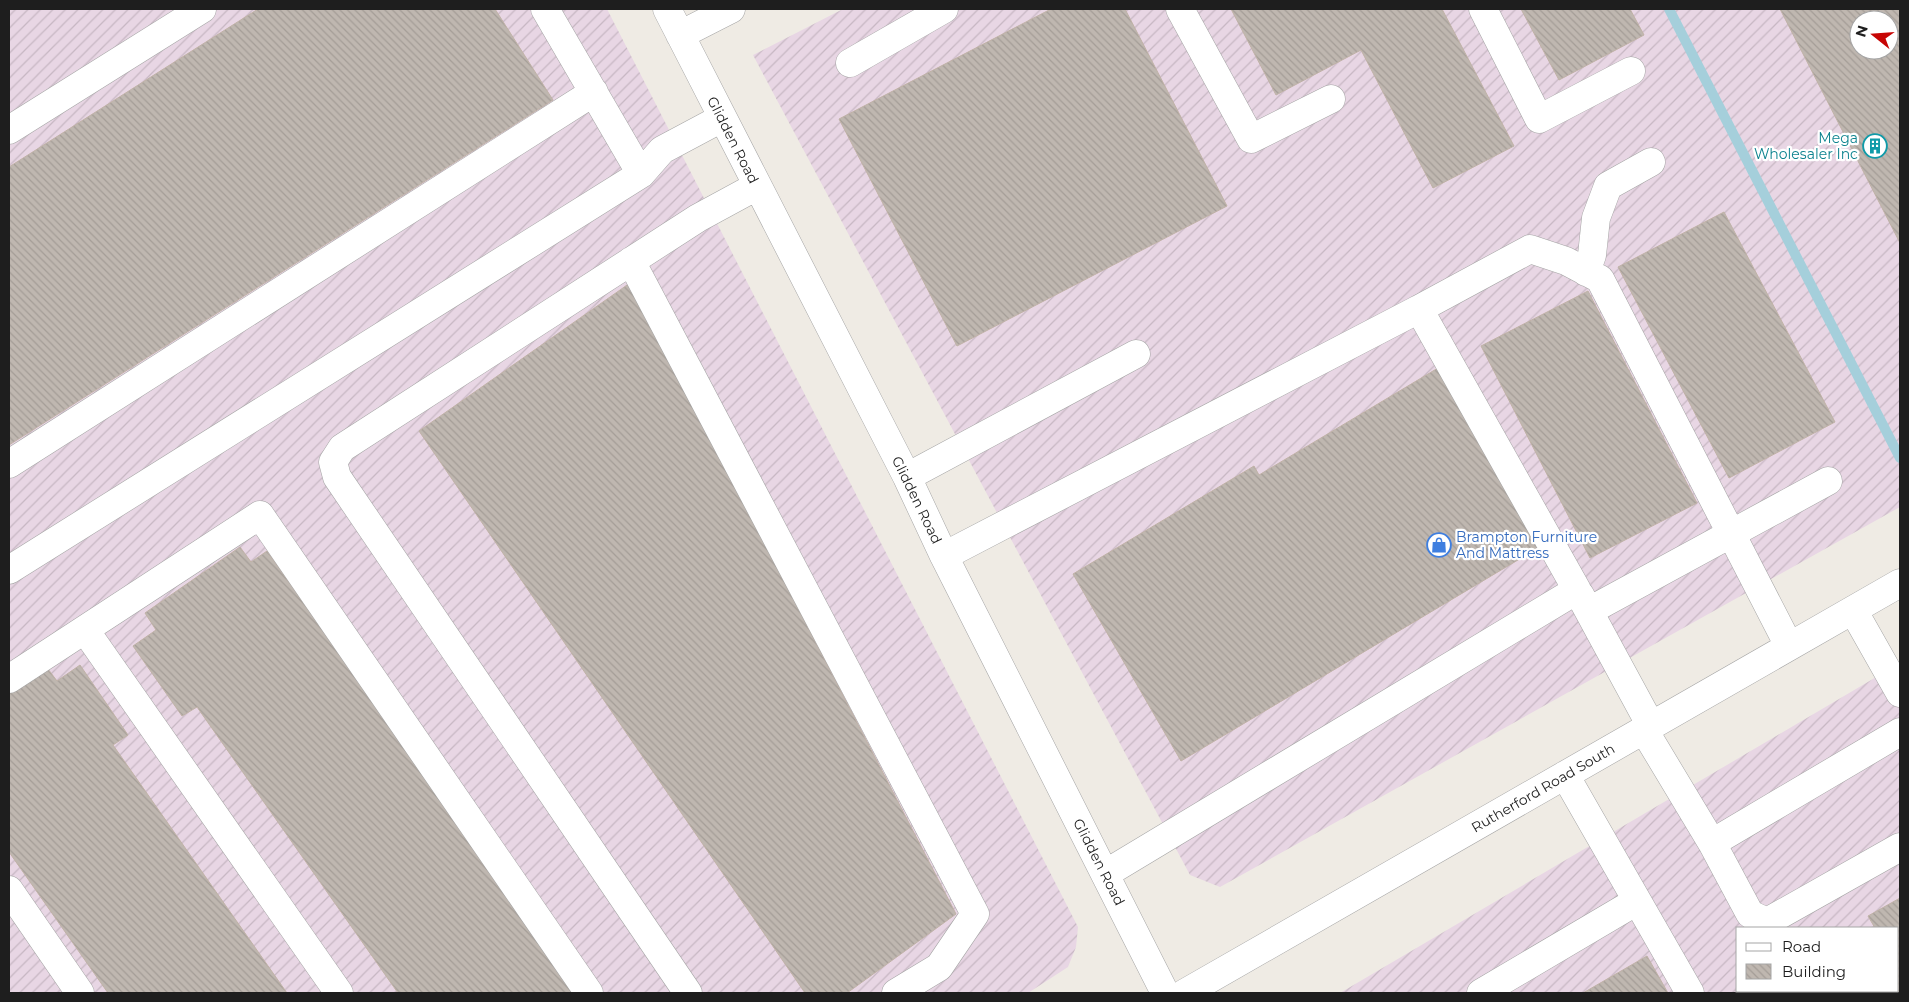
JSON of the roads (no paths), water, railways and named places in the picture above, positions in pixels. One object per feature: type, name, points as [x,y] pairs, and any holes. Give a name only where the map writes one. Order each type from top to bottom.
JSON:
[{"type":"street","points":[[9,130],[202,9]]},
{"type":"street","points":[[545,9],[641,174]]},
{"type":"street","name":"Glidden Road","points":[[666,9],[907,477],[944,556],[1165,993]]},
{"type":"street","points":[[680,35],[731,9]]},
{"type":"street","points":[[850,63],[944,9]]},
{"type":"street","points":[[1180,9],[1251,139],[1331,100]]},
{"type":"street","points":[[1483,9],[1539,119],[1631,71]]},
{"type":"street","points":[[9,464],[594,92]]},
{"type":"street","points":[[9,570],[641,174],[662,150],[722,118]]},
{"type":"street","points":[[1586,272],[1592,255],[1596,218],[1608,186],[1651,162]]},
{"type":"street","points":[[688,993],[337,477],[333,462],[342,448],[698,218],[757,186]]},
{"type":"street","points":[[944,556],[1419,309],[1530,249],[1566,261],[1600,279],[1790,646]]},
{"type":"street","points":[[631,261],[975,914],[939,967],[896,993]]},
{"type":"street","points":[[1419,309],[1583,601],[1647,728],[1750,914],[1767,922],[1900,847]]},
{"type":"street","points":[[907,477],[1136,354]]},
{"type":"street","points":[[1105,874],[1583,601],[1731,534],[1828,480]]},
{"type":"street","points":[[9,680],[260,515],[589,993]]},
{"type":"street","name":"Rutherford Road South","points":[[1185,993],[1900,583]]},
{"type":"street","points":[[1853,610],[1900,693]]},
{"type":"street","points":[[85,630],[339,993]]},
{"type":"street","points":[[1712,843],[1896,743]]},
{"type":"street","points":[[1565,775],[1690,993]]},
{"type":"street","points":[[9,890],[80,993]]},
{"type":"street","points":[[1481,993],[1637,901]]},
{"type":"waterway","points":[[1669,9],[1900,458]]},
{"type":"place","name":"Mega Wholesaler Inc","points":[[1875,146]]},
{"type":"place","name":"Brampton Furniture And Mattress","points":[[1439,545]]}]
